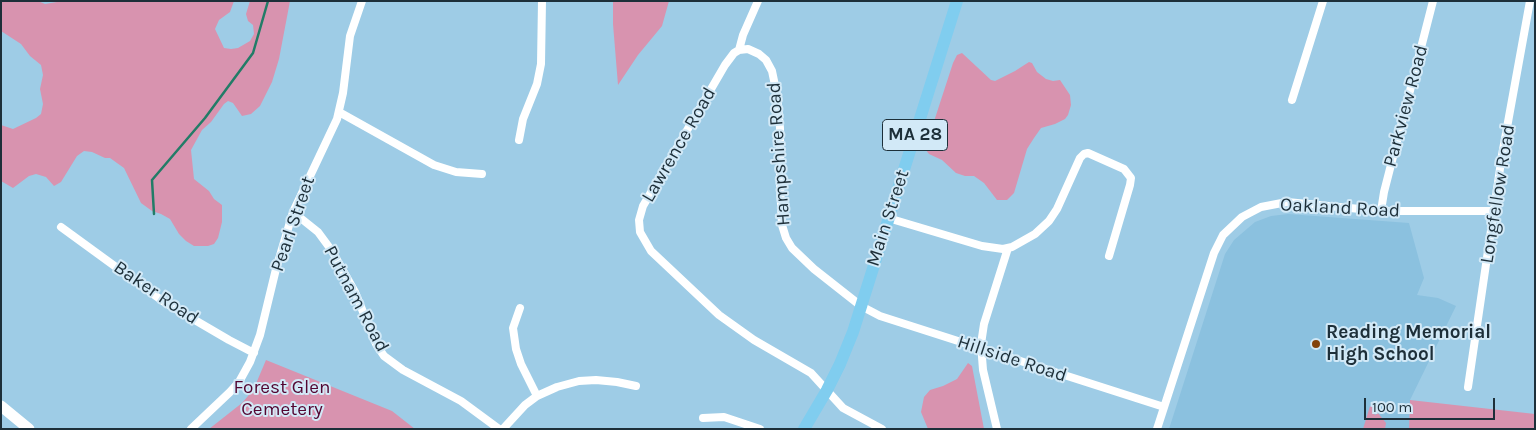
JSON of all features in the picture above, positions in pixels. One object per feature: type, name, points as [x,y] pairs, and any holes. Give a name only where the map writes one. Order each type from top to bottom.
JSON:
[{"type":"main road","name":"Main Street","points":[[804,429],[828,390],[847,348],[957,1]]},
{"type":"street","name":"Pearl Street","points":[[191,429],[235,387],[244,375],[254,353],[293,212],[302,190],[331,134],[339,112],[350,36],[362,1]]},
{"type":"street","points":[[519,140],[523,119],[537,84],[541,64],[542,1]]},
{"type":"street","name":"Lawrence Road","points":[[758,1],[743,35],[739,50],[734,53],[725,65],[655,184],[640,214],[640,232],[651,251],[719,315],[754,340],[812,373],[843,408],[882,429]]},
{"type":"street","points":[[1292,100],[1323,1]]},
{"type":"street","name":"Parkview Road","points":[[1381,211],[1384,192],[1433,1]]},
{"type":"street","name":"Longfellow Road","points":[[1468,387],[1490,248],[1493,211],[1530,1]]},
{"type":"street","name":"Hampshire Road","points":[[739,50],[750,50],[763,57],[770,66],[776,83],[780,128],[781,218],[786,238],[792,248],[804,260],[861,306]]},
{"type":"street","points":[[339,112],[434,165],[456,172],[482,174]]},
{"type":"street","points":[[888,218],[970,243],[995,248],[1008,248],[1027,240],[1049,221],[1057,209],[1080,158],[1088,153],[1122,167],[1129,174],[1130,185],[1109,256]]},
{"type":"street","name":"Oakland Road","points":[[1157,429],[1214,253],[1223,235],[1233,223],[1268,204],[1281,202],[1381,211],[1493,211]]},
{"type":"street","name":"Putnam Road","points":[[293,212],[314,228],[332,251],[355,292],[376,344],[384,356],[403,370],[461,401],[499,429]]},
{"type":"street","name":"Baker Road","points":[[61,227],[164,302],[228,340],[254,353]]},
{"type":"street","points":[[997,429],[983,370],[981,349],[984,324],[1008,248]]},
{"type":"street","name":"Hillside Road","points":[[861,306],[880,316],[1164,407]]},
{"type":"street","points":[[520,308],[513,328],[516,349],[521,364],[537,396]]},
{"type":"street","points":[[503,429],[518,412],[537,396],[563,385],[587,381],[617,382],[636,386]]},
{"type":"street","points":[[1,406],[29,429]]},
{"type":"street","points":[[703,418],[724,417],[760,429]]},
{"type":"shaded area","name":"Reading Memorial High School","points":[[1288,214],[1409,223],[1424,278],[1417,295],[1438,298],[1456,306],[1410,400],[1409,429],[1169,429],[1225,254],[1234,240],[1255,222],[1271,216]]},
{"type":"green space","points":[[1,1],[38,1],[45,4],[63,1],[234,1],[230,12],[219,20],[215,29],[224,48],[231,49],[238,48],[250,41],[254,34],[253,25],[248,21],[246,14],[250,1],[290,1],[279,59],[272,82],[260,106],[251,114],[242,116],[233,103],[228,101],[202,130],[191,150],[194,179],[222,205],[222,222],[218,238],[214,244],[194,246],[186,241],[179,234],[170,219],[152,211],[141,203],[124,168],[110,158],[105,158],[92,152],[84,151],[77,156],[61,182],[54,186],[46,177],[36,174],[29,176],[13,188],[1,181],[1,125],[13,129],[41,114],[43,104],[40,89],[43,75],[41,65],[30,56],[21,44],[1,31]]},
{"type":"green space","points":[[613,1],[669,1],[662,26],[638,55],[618,85],[613,24]]},
{"type":"green space","points":[[962,53],[991,80],[995,81],[1029,62],[1032,63],[1037,72],[1046,79],[1060,80],[1070,95],[1071,105],[1065,119],[1041,128],[1027,149],[1014,193],[1007,200],[997,200],[984,183],[974,176],[956,173],[942,160],[929,154],[925,149],[953,63],[957,55]]},
{"type":"green space","name":"Forest Glen Cemetery","points":[[266,360],[392,411],[415,429],[209,429],[248,396],[255,386]]},
{"type":"green space","points":[[968,363],[972,366],[984,429],[928,429],[921,412],[924,397],[930,390],[957,379]]},
{"type":"green space","points":[[1410,400],[1535,414],[1535,429],[1409,429]]},
{"type":"green space","points":[[1370,406],[1375,408],[1372,411],[1375,415],[1378,413],[1386,423],[1385,429],[1363,429]]},
{"type":"waterway","points":[[154,214],[152,180],[205,118],[253,53],[268,1]]},
{"type":"place","name":"Reading Memorial High School","points":[[1316,344]]}]
